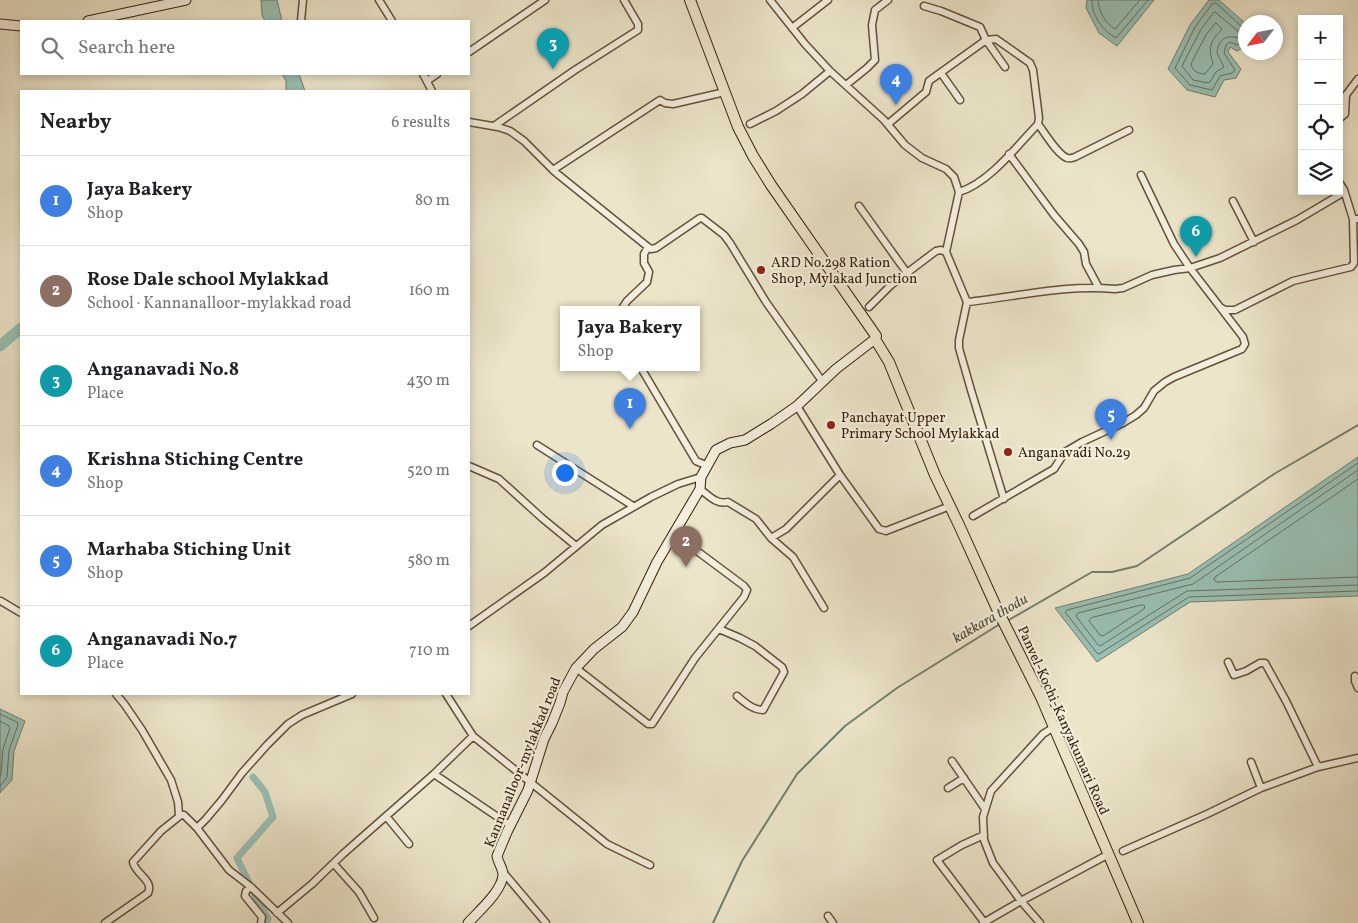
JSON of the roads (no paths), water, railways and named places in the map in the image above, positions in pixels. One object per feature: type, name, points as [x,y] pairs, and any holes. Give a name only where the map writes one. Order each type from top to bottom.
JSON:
[{"type":"highway","name":"Panvel-Kochi-Kanyakumari Road","points":[[690,0],[738,127],[753,156],[876,336],[875,339],[888,362],[935,475],[998,611],[1041,697],[1138,923]]},
{"type":"main road","points":[[93,20],[186,0]]},
{"type":"main road","points":[[0,24],[20,26]]},
{"type":"main road","name":"Kannanalloor-mylakkad road","points":[[468,923],[500,886],[503,872],[497,856],[521,805],[563,692],[576,668],[594,649],[622,627],[633,612],[673,533],[700,489],[701,477],[713,454],[716,450],[730,443],[745,440],[756,434],[797,406],[836,369],[875,339]]},
{"type":"street","points":[[301,20],[304,0]]},
{"type":"street","points":[[379,0],[391,20]]},
{"type":"street","points":[[470,51],[546,0]]},
{"type":"street","points":[[494,126],[560,80],[638,30],[638,24],[624,0]]},
{"type":"street","points":[[770,0],[804,44],[830,71],[888,124],[905,145],[922,158],[948,171],[954,177],[959,192],[946,252],[967,302],[959,348],[1004,499]]},
{"type":"street","points":[[792,28],[828,0]]},
{"type":"street","points":[[846,85],[875,60],[872,25],[875,10],[888,0]]},
{"type":"street","points":[[924,6],[941,10],[980,27],[986,40],[1005,67]]},
{"type":"street","points":[[888,124],[926,92],[929,81],[986,40],[996,39],[1030,63],[1033,67],[1039,118],[1038,124],[986,177],[968,189],[959,192]]},
{"type":"street","points":[[750,124],[796,98],[830,71]]},
{"type":"street","points":[[941,73],[960,100]]},
{"type":"street","points":[[424,75],[432,90]]},
{"type":"street","points":[[427,80],[435,75]]},
{"type":"street","points":[[1343,116],[1345,114],[1346,95],[1358,79]]},
{"type":"street","points":[[553,170],[660,100],[672,104],[725,92]]},
{"type":"street","points":[[470,122],[510,131],[524,141],[553,170],[648,248],[656,248],[702,218],[730,242],[766,302],[822,382]]},
{"type":"street","points":[[1038,124],[1061,154],[1067,158],[1076,157],[1130,130]]},
{"type":"street","points":[[1009,154],[1054,215],[1079,244],[1084,252],[1086,264],[1099,288]]},
{"type":"street","points":[[974,516],[1054,469],[1066,452],[1082,442],[1123,424],[1136,415],[1144,408],[1154,391],[1165,382],[1242,349],[1245,344],[1243,337],[1174,244],[1141,175]]},
{"type":"street","points":[[967,302],[1000,299],[1059,289],[1123,288],[1152,274],[1190,268],[1220,258],[1297,220],[1341,194],[1344,190],[1355,219],[1354,263],[1351,267],[1292,281],[1235,310],[1225,310],[1220,307]]},
{"type":"street","points":[[1233,201],[1254,242]]},
{"type":"street","points":[[859,206],[907,273]]},
{"type":"street","points":[[624,306],[647,282],[649,272],[644,263],[644,254],[648,248]]},
{"type":"street","points":[[869,307],[890,285],[936,251],[946,252]]},
{"type":"street","points":[[1351,267],[1358,273]]},
{"type":"street","points":[[644,371],[696,461],[708,466]]},
{"type":"street","points":[[797,406],[840,475],[878,527],[884,531],[950,506]]},
{"type":"street","points":[[538,444],[633,506]]},
{"type":"street","points":[[470,466],[500,479],[576,546]]},
{"type":"street","points":[[771,538],[786,529],[840,475]]},
{"type":"street","points":[[470,625],[544,572],[602,525],[633,506],[678,484],[701,477]]},
{"type":"street","points":[[700,489],[717,502],[722,504],[728,502],[760,522],[771,538],[793,558],[824,608]]},
{"type":"street","points":[[576,668],[650,724],[695,658],[744,597],[747,590],[744,586],[673,533]]},
{"type":"street","points":[[1,601],[20,611]]},
{"type":"street","points":[[719,629],[755,646],[782,668],[784,672],[762,710],[751,707],[737,696]]},
{"type":"street","points":[[1228,662],[1234,675],[1260,663],[1265,663],[1318,767]]},
{"type":"street","points":[[1355,676],[1358,688]]},
{"type":"street","points":[[117,695],[138,724],[171,780],[178,802],[179,816]]},
{"type":"street","points":[[196,828],[222,800],[249,765],[288,724],[349,695]]},
{"type":"street","points":[[447,695],[472,736],[607,844],[650,865]]},
{"type":"street","points":[[1040,923],[993,863],[984,835],[983,818],[991,791],[1043,734],[1054,727]]},
{"type":"street","points":[[277,913],[434,774],[472,736]]},
{"type":"street","points":[[1123,851],[1261,788],[1318,767],[1358,758]]},
{"type":"street","points":[[952,761],[985,809]]},
{"type":"street","points":[[1251,762],[1261,788]]},
{"type":"street","points":[[434,774],[510,826]]},
{"type":"street","points":[[948,788],[964,778]]},
{"type":"street","points":[[105,923],[148,893],[150,885],[134,866],[133,862],[161,831],[179,816],[184,815],[229,870],[288,923]]},
{"type":"street","points":[[386,816],[409,844]]},
{"type":"street","points":[[984,835],[962,845],[937,860],[984,923],[1109,854]]},
{"type":"street","points":[[334,864],[359,892],[374,918]]},
{"type":"street","points":[[503,872],[546,923]]},
{"type":"street","points":[[250,887],[246,891],[245,896],[262,917],[261,923]]},
{"type":"street","points":[[828,916],[833,923]]},
{"type":"water","points":[[261,0],[277,0],[282,20],[264,20],[262,15]]},
{"type":"water","points":[[1087,0],[1154,0],[1117,46],[1099,33],[1086,8]]},
{"type":"water","points":[[1209,0],[1219,0],[1238,17],[1238,50],[1230,47],[1228,52],[1241,69],[1236,78],[1224,80],[1215,97],[1187,90],[1168,69],[1190,25]]},
{"type":"water","points":[[283,75],[299,75],[305,90],[286,90],[286,81]]},
{"type":"water","points":[[1358,457],[1358,596],[1190,602],[1097,662],[1055,608],[1188,574]]},
{"type":"water","points":[[0,709],[25,721],[14,751],[12,780],[0,793]]},
{"type":"waterway","points":[[0,346],[20,329]]},
{"type":"waterway","name":"kakkara thodu","points":[[1007,621],[1092,572],[1112,572],[1137,566],[1274,474],[1358,425]]},
{"type":"waterway","name":"kakkara thodu","points":[[713,923],[742,861],[797,774],[845,726],[897,688],[1000,624]]},
{"type":"waterway","points":[[253,777],[265,792],[273,817],[237,858],[268,919],[266,923]]},
{"type":"place","name":"Anganavadi No.8","points":[[553,69]]},
{"type":"place","name":"Krishna Stiching Centre","points":[[896,105]]},
{"type":"place","name":"Anganavadi No.7","points":[[1196,257]]},
{"type":"place","name":"ARD No.298 Ration Shop, Mylakad Junction","points":[[761,270]]},
{"type":"place","name":"Panchayat Upper Primary School Mylakkad","points":[[831,425]]},
{"type":"place","name":"Jaya Bakery","points":[[630,429]]},
{"type":"place","name":"Marhaba Stiching Unit","points":[[1111,440]]},
{"type":"place","name":"Anganavadi No.29","points":[[1008,452]]},
{"type":"place","name":"Rose Dale school Mylakkad","points":[[686,567]]}]
